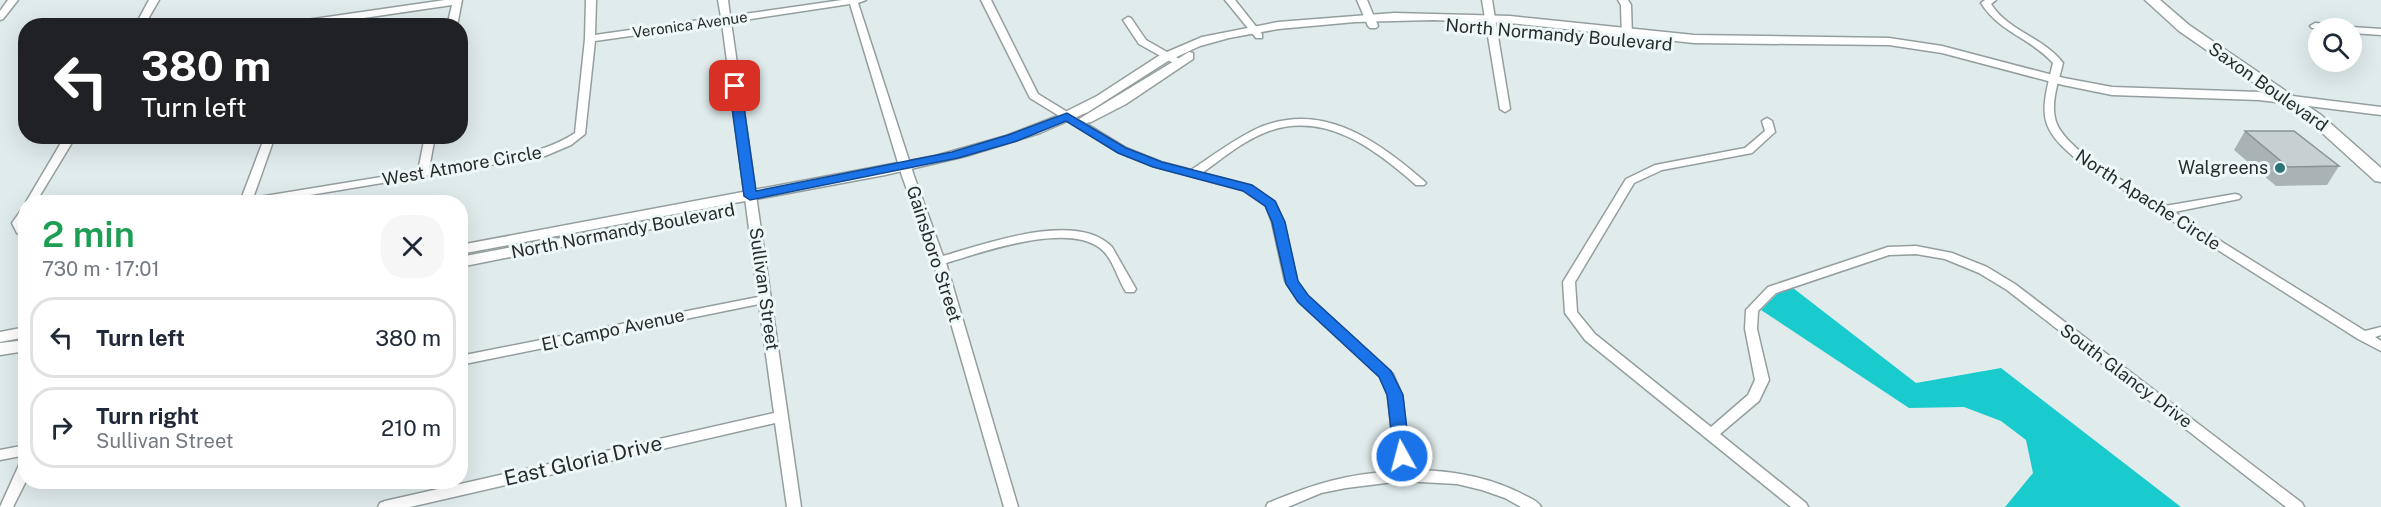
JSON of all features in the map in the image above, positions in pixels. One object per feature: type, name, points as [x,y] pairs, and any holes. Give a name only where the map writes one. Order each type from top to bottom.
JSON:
[{"type":"main road","name":"Saxon Boulevard","points":[[2152,0],[2184,28],[2294,102],[2334,134],[2381,177]]},
{"type":"street","points":[[0,17],[13,0]]},
{"type":"street","points":[[144,18],[154,0]]},
{"type":"street","points":[[590,39],[591,0]]},
{"type":"street","name":"Sullivan Street","points":[[723,0],[794,507]]},
{"type":"street","points":[[986,0],[1034,96],[1122,150],[1157,164],[1247,188],[1271,204],[1278,222],[1291,281],[1303,299],[1386,374],[1395,395],[1404,476]]},
{"type":"street","points":[[1230,0],[1256,33]]},
{"type":"street","points":[[1362,0],[1371,22]]},
{"type":"street","points":[[1487,0],[1505,109]]},
{"type":"street","points":[[1623,0],[1626,5],[1628,36]]},
{"type":"street","points":[[341,18],[457,1],[454,18]]},
{"type":"street","name":"Veronica Avenue","points":[[590,39],[857,1]]},
{"type":"street","name":"Gainsboro Street","points":[[857,1],[907,172],[939,261],[1011,507]]},
{"type":"street","name":"North Apache Circle","points":[[1990,5],[2003,23],[2051,52],[2058,63],[2047,112],[2049,121],[2057,135],[2085,161],[2381,347]]},
{"type":"street","points":[[1128,20],[1142,42],[1173,59]]},
{"type":"street","name":"North Normandy Boulevard","points":[[468,249],[751,201],[1002,153],[1072,120],[1102,99],[1202,41],[1256,33],[1371,22],[1491,23],[1628,36],[1719,40],[1897,42],[1955,52],[2053,84],[2131,93],[2262,96],[2294,102],[2381,111]]},
{"type":"street","points":[[2362,31],[2381,32]]},
{"type":"street","name":"West Atmore Circle","points":[[290,195],[541,154],[567,143],[580,134],[590,39]]},
{"type":"street","points":[[1767,121],[1770,132],[1748,151],[1659,167],[1630,181],[1569,282],[1571,314],[1590,337],[1801,507]]},
{"type":"street","points":[[1194,173],[1263,129],[1294,122],[1327,124],[1352,132],[1389,155],[1420,183]]},
{"type":"street","points":[[35,195],[66,144]]},
{"type":"street","points":[[250,195],[267,144]]},
{"type":"street","points":[[423,173],[428,144]]},
{"type":"street","points":[[2163,210],[2235,197]]},
{"type":"street","name":"North Normandy Boulevard","points":[[468,260],[751,201]]},
{"type":"street","points":[[939,261],[1035,236],[1063,232],[1081,234],[1103,244],[1111,252],[1130,289]]},
{"type":"street","name":"South Glancy Drive","points":[[1710,435],[1754,398],[1762,380],[1751,329],[1752,310],[1772,290],[1888,251],[1916,250],[1948,256],[1983,270],[2011,287],[2297,507]]},
{"type":"street","name":"El Campo Avenue","points":[[468,359],[766,299]]},
{"type":"street","points":[[2363,336],[2381,331]]},
{"type":"street","points":[[0,337],[18,334]]},
{"type":"street","points":[[0,350],[18,347]]},
{"type":"street","name":"East Gloria Drive","points":[[468,488],[782,416]]},
{"type":"street","points":[[0,455],[18,452]]},
{"type":"street","points":[[1273,507],[1318,489],[1370,478],[1404,476],[1476,483],[1515,495],[1534,507]]},
{"type":"street","points":[[6,507],[18,482]]},
{"type":"street","name":"East Gloria Drive","points":[[385,507],[464,489]]},
{"type":"shaded area","points":[[1793,288],[1916,383],[2001,368],[2181,507],[2005,507],[2033,473],[2026,440],[2001,421],[1964,407],[1909,408],[1761,310],[1778,293]]},
{"type":"building","points":[[2245,131],[2294,131],[2339,166],[2288,167]]},
{"type":"place","name":"Walgreens","points":[[2280,168]]},
{"type":"route","points":[[735,86],[750,196],[954,156],[986,147],[1067,117],[1122,150],[1140,158],[1247,188],[1271,204],[1278,222],[1291,281],[1303,299],[1386,374],[1395,395],[1402,456]]}]
